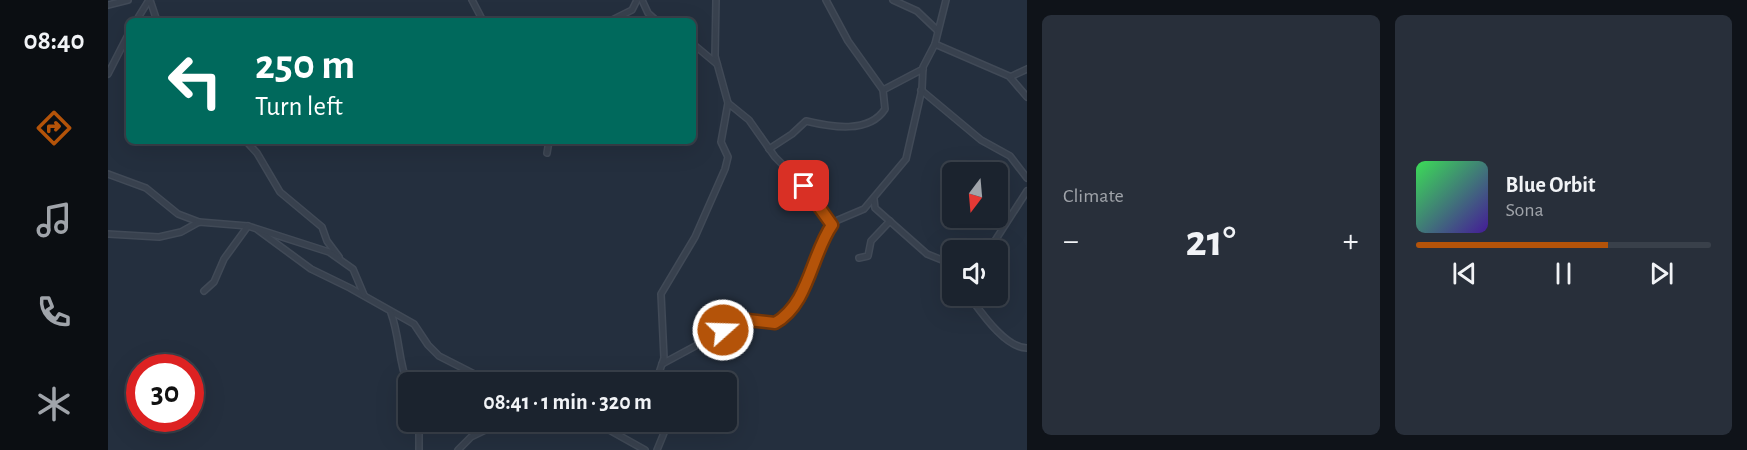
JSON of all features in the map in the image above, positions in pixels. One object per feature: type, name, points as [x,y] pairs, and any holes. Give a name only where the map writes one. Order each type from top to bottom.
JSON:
[{"type":"street","points":[[108,5],[128,0]]},
{"type":"street","points":[[138,18],[149,0]]},
{"type":"street","points":[[149,0],[156,18]]},
{"type":"street","points":[[472,0],[481,18]]},
{"type":"street","points":[[616,18],[632,10],[637,0]]},
{"type":"street","points":[[642,0],[648,13],[654,18]]},
{"type":"street","points":[[659,372],[664,353],[661,294],[695,237],[725,169],[728,157],[721,141],[728,103],[714,46],[716,0]]},
{"type":"street","points":[[769,149],[792,134],[806,121],[842,126],[873,122],[885,109],[883,90],[848,40],[826,0]]},
{"type":"street","points":[[893,0],[917,11],[937,30]]},
{"type":"street","points":[[662,364],[738,323],[755,320],[770,324],[783,319],[799,297],[832,225],[838,220],[859,212],[873,199],[906,159],[921,90],[923,69],[935,44],[946,0]]},
{"type":"street","points":[[108,74],[126,39]]},
{"type":"street","points":[[935,44],[1010,77],[1021,94],[1027,97]]},
{"type":"street","points":[[696,46],[717,64]]},
{"type":"street","points":[[883,90],[923,69]]},
{"type":"street","points":[[1010,77],[1027,69]]},
{"type":"street","points":[[921,90],[981,140],[1010,156],[1027,178]]},
{"type":"street","points":[[728,103],[749,120],[769,149],[804,186],[832,225]]},
{"type":"street","points":[[249,144],[257,153],[280,192],[322,227],[327,240],[356,274],[364,295]]},
{"type":"street","points":[[547,153],[548,144]]},
{"type":"street","points":[[108,174],[146,188],[178,214],[199,222],[251,227],[307,243],[329,252],[345,263]]},
{"type":"street","points":[[995,240],[1027,191]]},
{"type":"street","points":[[873,199],[875,208],[927,254],[942,260]]},
{"type":"street","points":[[859,258],[868,256],[871,241],[890,221]]},
{"type":"street","points":[[108,234],[159,237],[181,232],[199,222]]},
{"type":"street","points":[[204,291],[214,282],[224,259],[251,227]]},
{"type":"street","points":[[251,227],[277,242],[311,269],[364,295],[391,313],[414,324],[428,345],[439,356],[470,372]]},
{"type":"street","points":[[978,306],[1010,343],[1019,348],[1027,348]]},
{"type":"street","points":[[391,313],[399,337],[398,349],[403,372]]},
{"type":"street","points":[[419,432],[419,450]]},
{"type":"street","points":[[458,450],[471,437],[481,432]]},
{"type":"street","points":[[613,432],[645,450]]},
{"type":"street","points":[[657,450],[664,432]]},
{"type":"route","points":[[723,330],[748,320],[775,323],[783,319],[799,297],[832,225],[804,186]]}]
